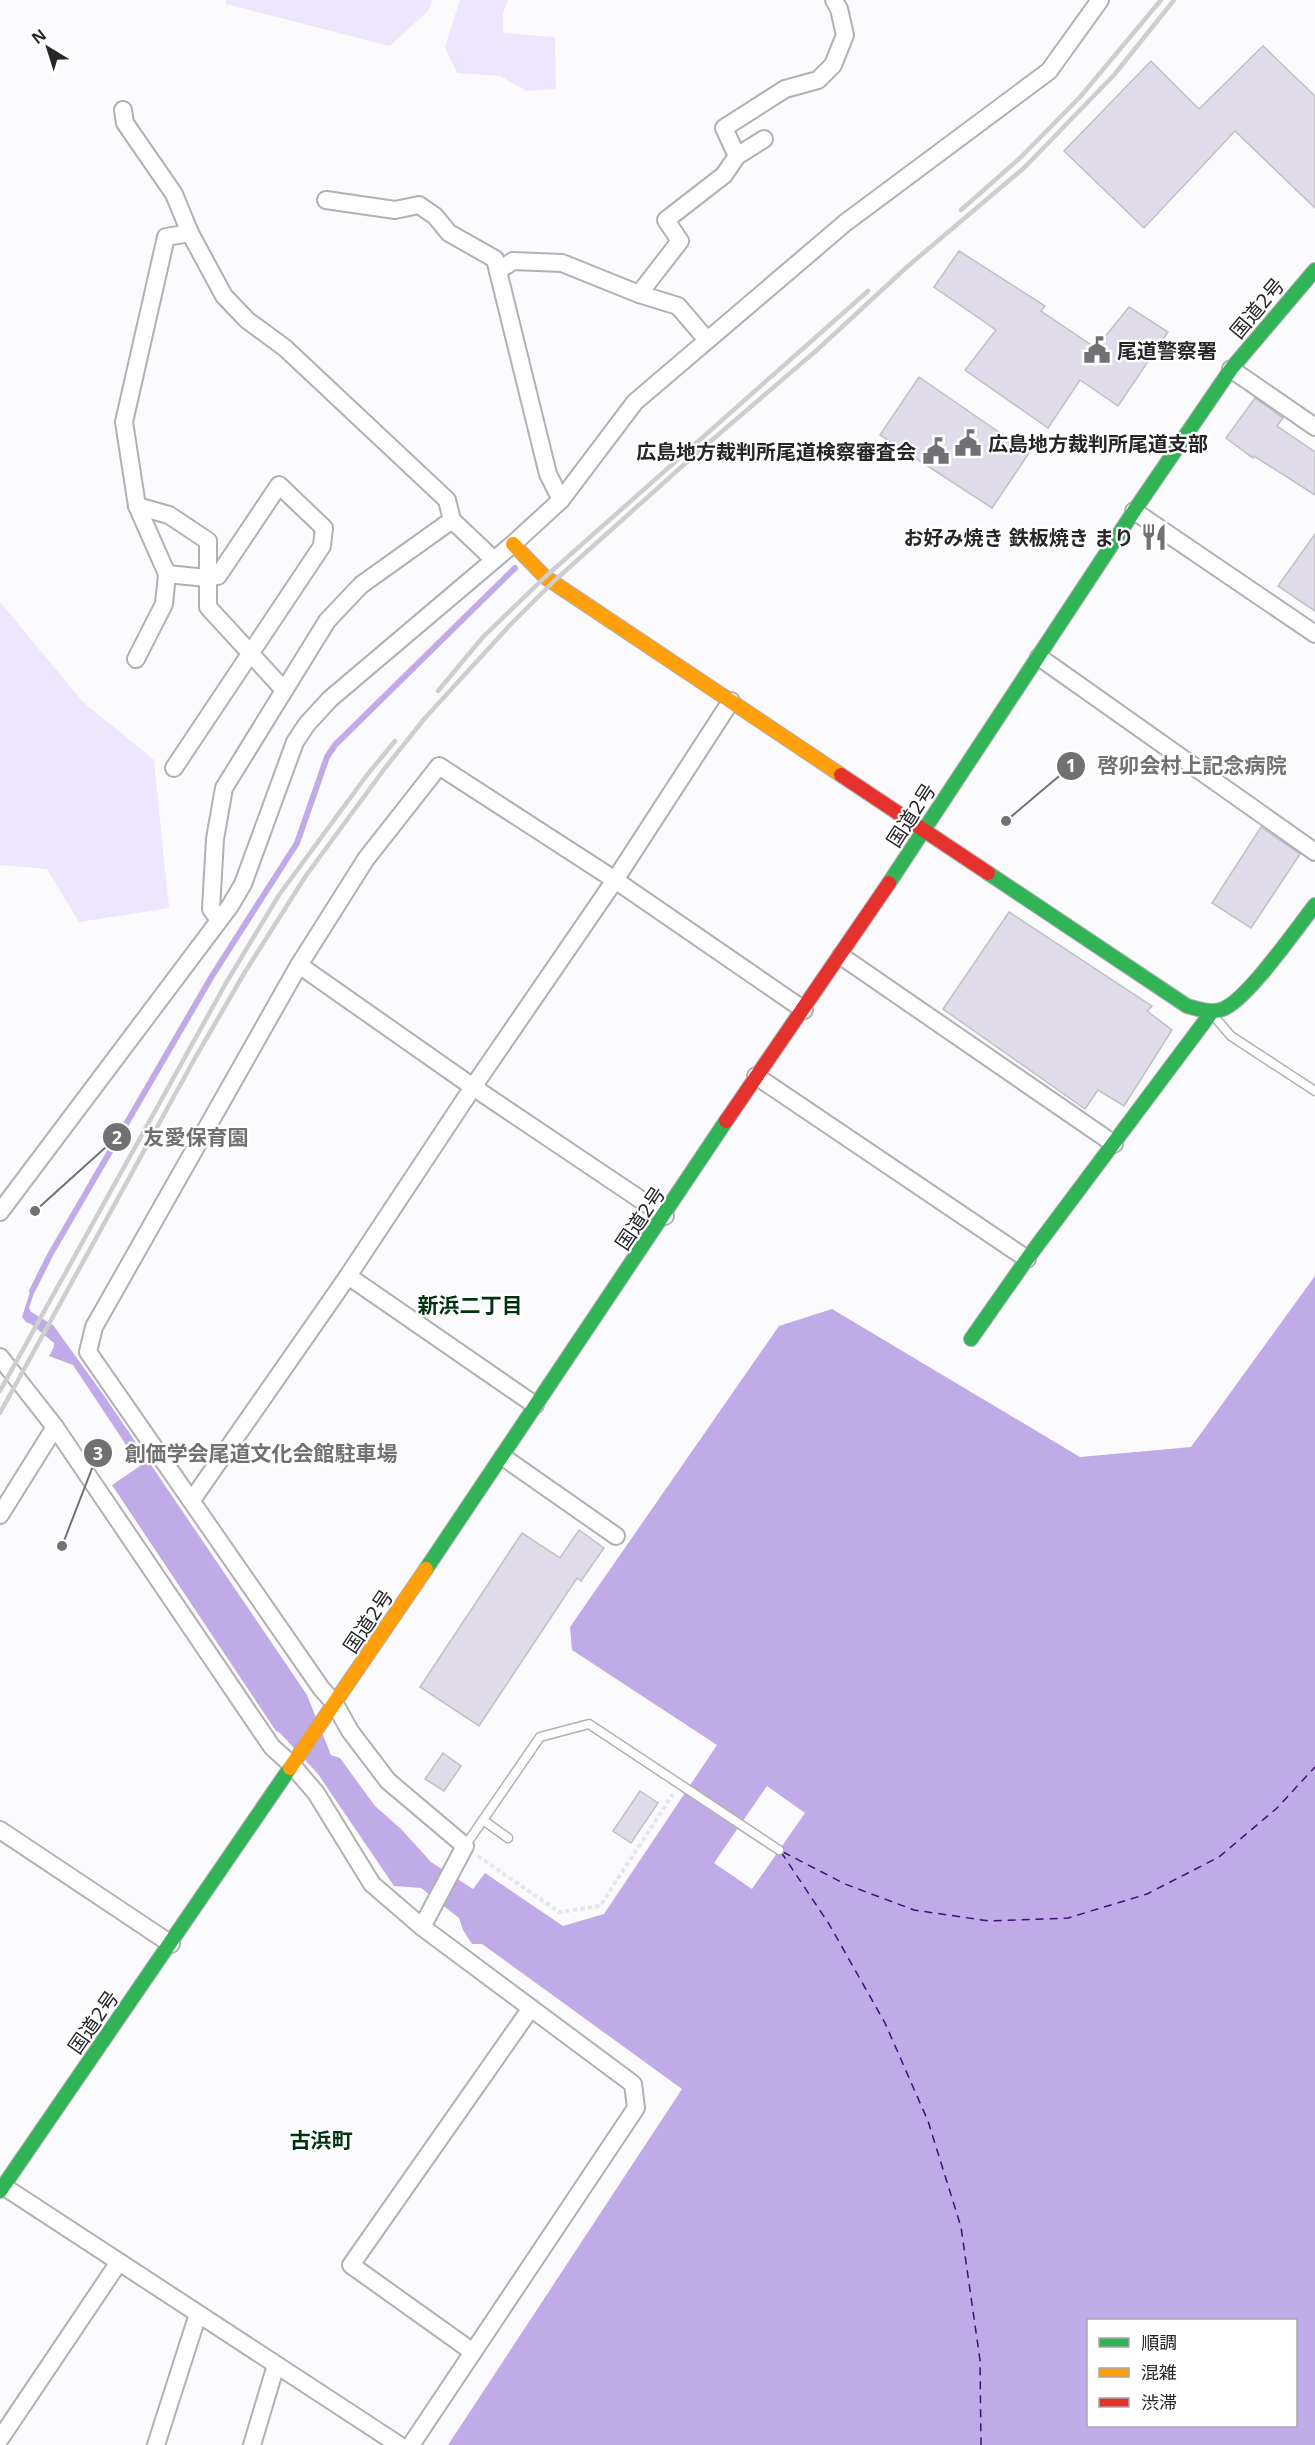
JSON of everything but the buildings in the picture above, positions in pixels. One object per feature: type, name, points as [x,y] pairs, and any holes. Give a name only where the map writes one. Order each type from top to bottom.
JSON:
[{"type":"main road","name":"国道2号","points":[[2,2189],[503,1457],[756,1077],[841,956],[1134,511],[1231,369],[1315,270]]},
{"type":"main road","points":[[513,544],[545,577],[1187,1006],[1211,1013],[1231,1007],[1315,905]]},
{"type":"main road","points":[[971,1340],[1027,1259],[1211,1013]]},
{"type":"street","points":[[737,156],[724,128],[785,89],[818,80],[833,65],[845,35],[839,9],[834,0]]},
{"type":"street","points":[[0,1212],[219,920],[243,884],[295,742],[307,724],[330,699],[513,544],[561,500],[635,402],[845,223],[1049,71],[1100,0]]},
{"type":"street","points":[[123,110],[125,123],[174,194],[190,233],[224,296],[247,320],[285,348],[447,500],[452,520],[493,559]]},
{"type":"street","points":[[639,294],[680,241],[666,220],[724,175],[737,156],[764,139]]},
{"type":"street","points":[[326,200],[395,210],[419,205],[435,216],[450,233],[495,259],[548,474],[561,500]]},
{"type":"street","points":[[136,659],[164,604],[167,574],[137,506],[124,422],[166,237],[190,233]]},
{"type":"street","points":[[498,271],[513,261],[562,263],[639,294],[678,306],[707,340]]},
{"type":"street","points":[[1231,369],[1315,427]]},
{"type":"street","points":[[167,574],[207,578],[218,576],[279,485],[324,528],[321,546],[174,768]]},
{"type":"street","points":[[137,506],[169,515],[208,541],[208,607],[284,690]]},
{"type":"street","points":[[1134,511],[1315,634]]},
{"type":"street","points":[[219,920],[211,909],[215,839],[224,788],[327,621],[361,585],[452,520]]},
{"type":"street","points":[[1039,657],[1315,852]]},
{"type":"street","points":[[192,1500],[348,1276],[473,1087],[615,880],[731,701]]},
{"type":"street","points":[[422,1927],[465,1846],[388,1781],[350,1731],[334,1704],[88,1352],[94,1327],[299,965],[366,859],[439,766],[615,880],[804,1010]]},
{"type":"street","points":[[841,956],[1114,1144]]},
{"type":"street","points":[[299,965],[473,1087],[665,1216]]},
{"type":"street","points":[[756,1077],[1027,1259]]},
{"type":"street","points":[[348,1276],[536,1405]]},
{"type":"street","points":[[0,1357],[55,1427],[272,1748],[296,1759],[372,1884],[422,1927],[633,2084],[636,2108],[411,2445]]},
{"type":"street","points":[[0,1515],[55,1427]]},
{"type":"street","points":[[503,1457],[615,1536]]},
{"type":"street","points":[[0,1830],[171,1944]]},
{"type":"street","points":[[473,2352],[351,2265],[531,2008]]},
{"type":"street","points":[[2,2189],[119,2262],[399,2445]]},
{"type":"street","points":[[0,2439],[119,2262]]},
{"type":"street","points":[[156,2445],[198,2314]]},
{"type":"street","points":[[252,2445],[276,2365]]},
{"type":"lane","points":[[1211,1013],[1231,1036],[1315,1091]]},
{"type":"lane","points":[[465,1846],[540,1737],[589,1724],[779,1850]]},
{"type":"lane","points":[[483,1820],[508,1838]]},
{"type":"path","points":[[465,1846],[559,1912],[600,1906],[680,1783]]},
{"type":"shaded area","points":[[226,0],[432,0],[428,11],[390,46],[226,4]]},
{"type":"shaded area","points":[[460,0],[508,0],[503,13],[503,33],[555,37],[556,89],[527,91],[500,76],[457,73],[445,47]]},
{"type":"shaded area","points":[[0,602],[83,702],[154,760],[169,908],[79,922],[47,869],[0,865]]},
{"type":"shaded area","points":[[1315,1276],[1315,2445],[448,2445],[682,2089],[482,1944],[472,1944],[459,1918],[421,1888],[394,1886],[318,1774],[276,1731],[112,1485],[140,1466],[73,1365],[49,1356],[54,1343],[22,1317],[33,1283],[37,1284],[29,1308],[31,1312],[53,1325],[105,1397],[307,1695],[331,1755],[340,1758],[375,1806],[401,1829],[431,1862],[473,1889],[485,1873],[563,1926],[604,1914],[717,1745],[572,1650],[570,1627],[779,1326],[832,1309],[1080,1457],[1191,1447]]},
{"type":"pier","points":[[767,1786],[805,1813],[752,1889],[714,1863]]},
{"type":"waterway","points":[[32,1291],[50,1255],[212,976],[297,843],[327,757],[335,745],[515,568]]},
{"type":"ferry route","points":[[783,1852],[845,1884],[914,1910],[989,1921],[1068,1918],[1147,1894],[1219,1857],[1277,1808],[1315,1767]]},
{"type":"ferry route","points":[[781,1852],[829,1924],[885,2023],[928,2121],[961,2227],[980,2360],[981,2445]]},
{"type":"railway","points":[[961,210],[1020,158],[1080,97],[1161,0]]},
{"type":"railway","points":[[0,1413],[195,1058],[245,972],[305,877],[385,768],[425,718],[553,582],[698,452],[817,350],[908,266],[1024,168],[1114,75],[1174,0]]},
{"type":"railway","points":[[438,691],[483,637],[545,577],[868,291]]},
{"type":"railway","points":[[0,1391],[226,983],[279,895],[367,775],[395,741]]},
{"type":"traffic: fast","points":[[889,883],[1134,511],[1231,369],[1315,270]]},
{"type":"traffic: fast","points":[[988,873],[1187,1006],[1210,1011],[1223,1009],[1245,992],[1315,905]]},
{"type":"traffic: fast","points":[[971,1339],[1027,1259],[1211,1013]]},
{"type":"traffic: fast","points":[[426,1569],[726,1121]]},
{"type":"traffic: fast","points":[[0,2191],[290,1768]]},
{"type":"traffic: slow","points":[[513,544],[545,577],[841,775]]},
{"type":"traffic: slow","points":[[290,1768],[426,1569]]},
{"type":"traffic: jam","points":[[841,775],[988,873]]},
{"type":"traffic: jam","points":[[726,1121],[889,883]]},
{"type":"place","name":"尾道警察署","points":[[1097,350]]},
{"type":"place","name":"広島地方裁判所尾道支部","points":[[968,443]]},
{"type":"place","name":"広島地方裁判所尾道検察審査会","points":[[936,451]]},
{"type":"place","name":"お好み焼き 鉄板焼き まり","points":[[1154,537]]},
{"type":"place","name":"啓卯会村上記念病院","points":[[1006,821]]},
{"type":"place","name":"友愛保育園","points":[[35,1211]]},
{"type":"place","name":"創価学会尾道文化会館駐車場","points":[[62,1546]]},
{"type":"district","name":"新浜二丁目","points":[[470,1305]]},
{"type":"district","name":"古浜町","points":[[321,2140]]}]
